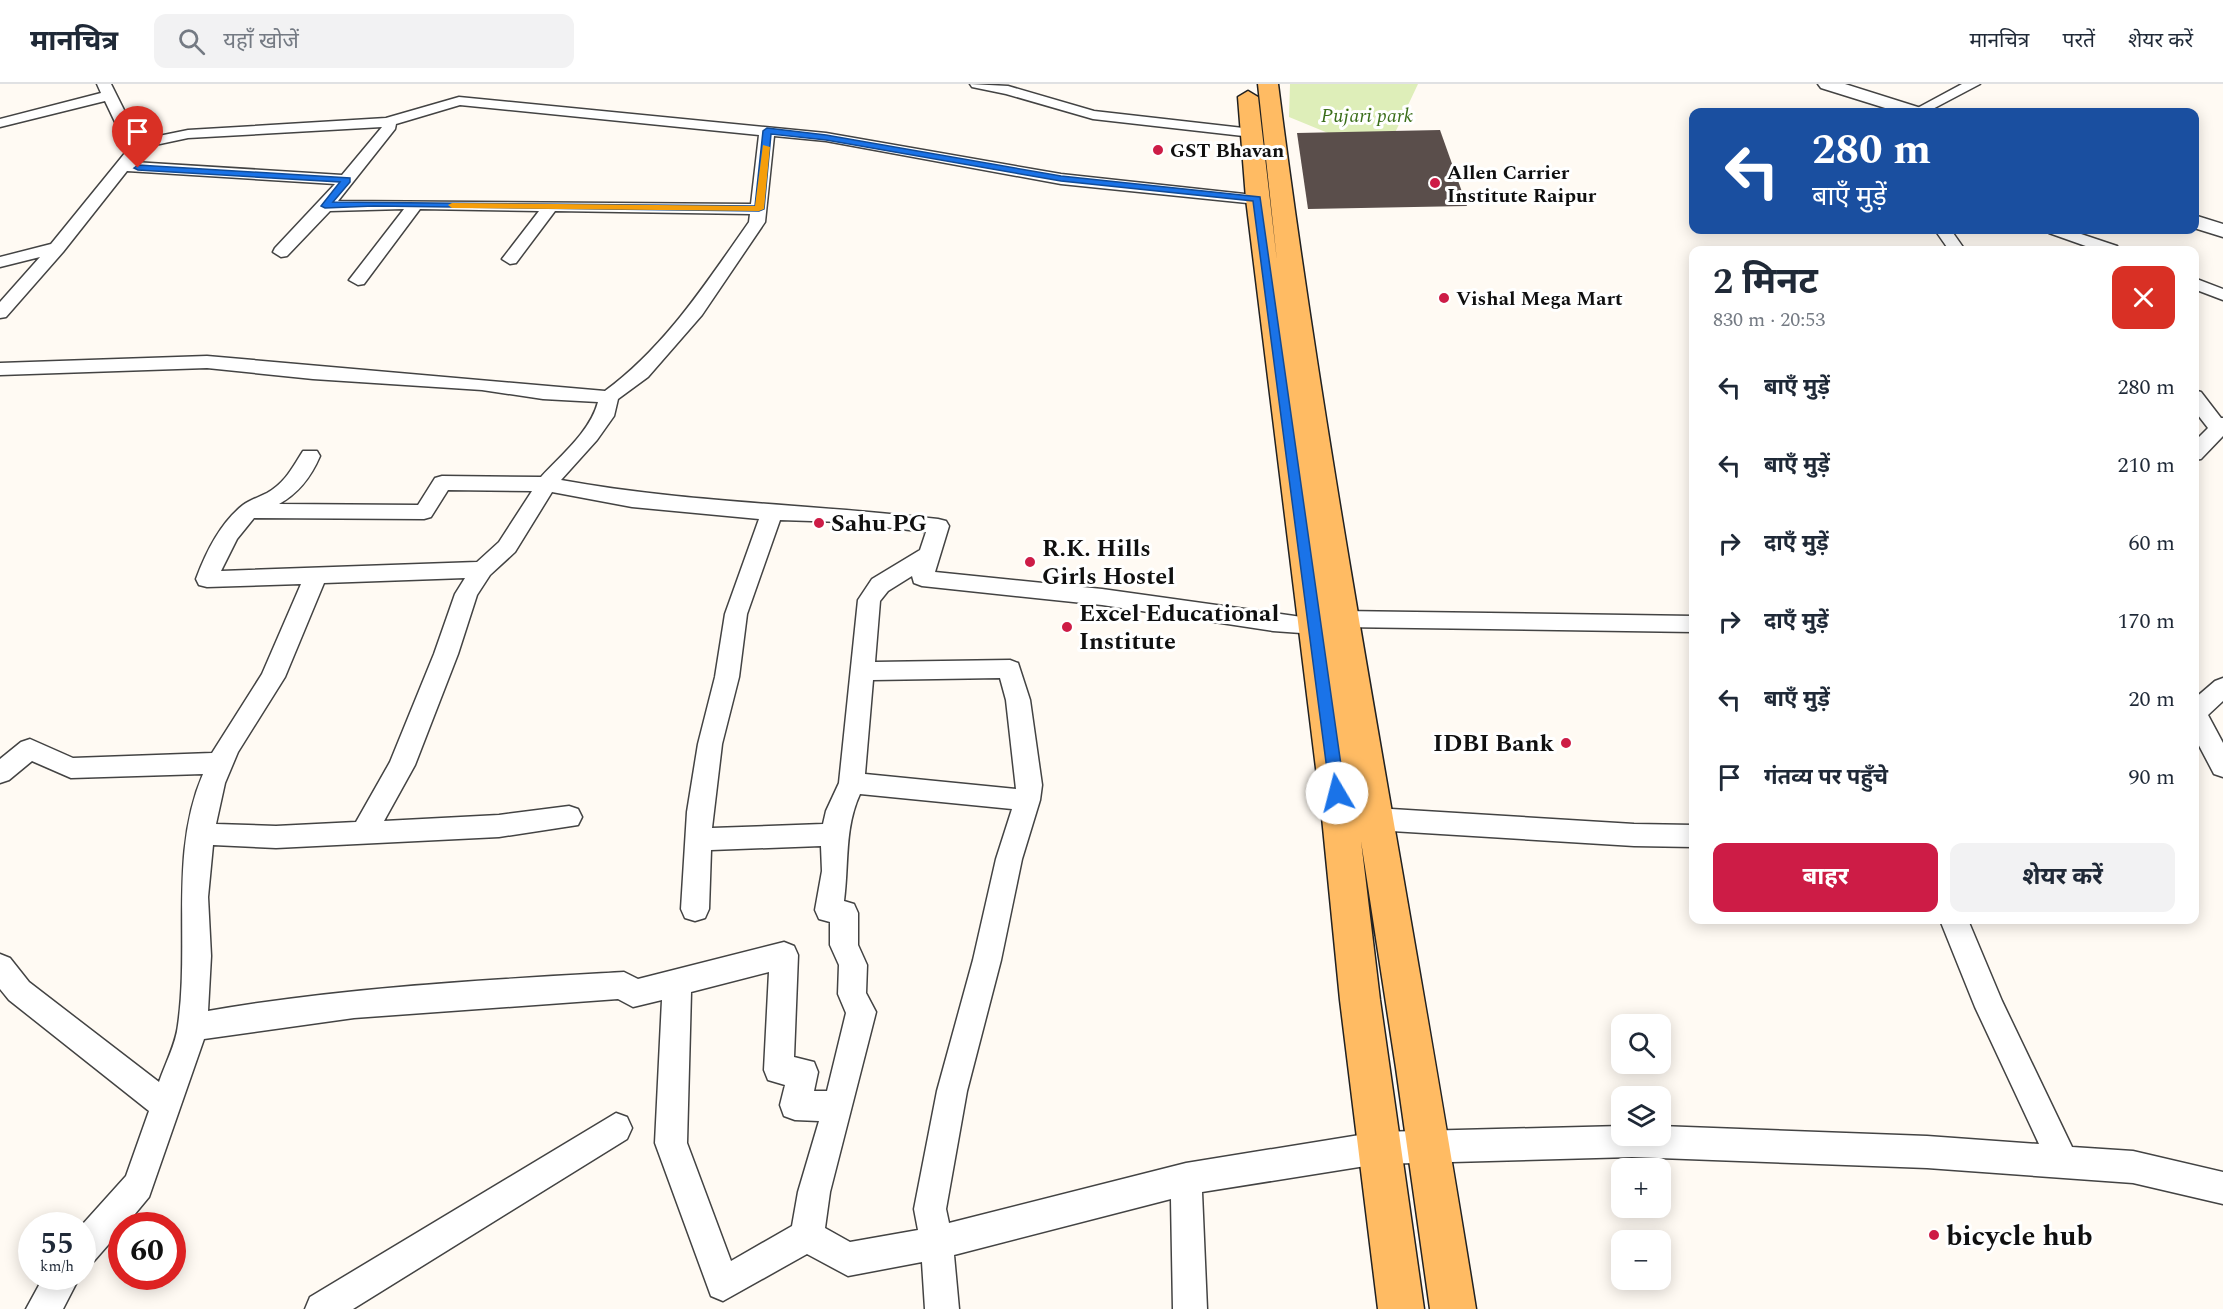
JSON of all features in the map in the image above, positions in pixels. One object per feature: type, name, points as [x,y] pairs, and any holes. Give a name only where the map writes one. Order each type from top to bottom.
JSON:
[{"type":"main road","points":[[1246,84],[1257,199],[1328,623],[1375,819],[1429,1146],[1453,1309]]},
{"type":"main road","points":[[1268,84],[1328,623],[1340,817],[1378,1148],[1401,1309]]},
{"type":"street","points":[[977,84],[1008,90],[1093,115],[1252,133]]},
{"type":"street","points":[[1804,84],[1871,108]]},
{"type":"street","points":[[1827,84],[1903,108]]},
{"type":"street","points":[[1923,108],[1964,85]]},
{"type":"street","points":[[0,123],[107,90],[134,145],[132,154],[57,248],[0,313]]},
{"type":"street","points":[[134,145],[188,134],[387,122],[459,101],[826,137],[1061,179],[1257,199]]},
{"type":"street","points":[[281,252],[347,180],[390,126],[387,122]]},
{"type":"street","points":[[364,832],[402,765],[466,594],[482,570],[507,547],[536,505],[546,484],[590,436],[604,416],[609,397],[641,373],[696,311],[757,222],[767,131]]},
{"type":"street","points":[[122,166],[347,180]]},
{"type":"street","points":[[358,280],[415,205]]},
{"type":"street","points":[[325,206],[759,209]]},
{"type":"street","points":[[510,259],[551,206]]},
{"type":"street","points":[[2199,212],[2223,219]]},
{"type":"street","points":[[2199,223],[2223,231]]},
{"type":"street","points":[[2062,234],[2081,244]]},
{"type":"street","points":[[0,262],[57,248]]},
{"type":"street","points":[[2199,285],[2223,295]]},
{"type":"street","points":[[0,369],[207,362],[609,397]]},
{"type":"street","points":[[2199,402],[2221,427],[2199,449]]},
{"type":"street","points":[[310,456],[303,472],[285,492],[249,511],[214,559],[207,579],[482,570]]},
{"type":"street","points":[[249,511],[288,509],[424,512],[442,483],[546,484],[632,500],[772,513],[843,515],[938,526],[922,578],[1102,597],[1273,623],[1689,624]]},
{"type":"street","points":[[695,909],[698,839],[710,744],[727,677],[736,614],[772,513]]},
{"type":"street","points":[[807,1236],[814,1192],[861,1012],[852,993],[854,965],[843,945],[844,914],[829,910],[835,871],[834,835],[839,811],[852,783],[869,600],[880,585],[930,554]]},
{"type":"street","points":[[96,1233],[138,1186],[193,1027],[197,956],[194,897],[201,834],[212,783],[220,763],[273,676],[315,577]]},
{"type":"street","points":[[861,671],[1010,669],[1022,724],[1029,785],[1027,800],[1009,859],[987,960],[952,1091],[930,1209],[937,1243],[942,1309]]},
{"type":"street","points":[[2223,687],[2205,724],[2223,767]]},
{"type":"street","points":[[0,773],[30,749],[71,768],[220,763]]},
{"type":"street","points":[[852,783],[911,791],[1027,800]]},
{"type":"street","points":[[201,834],[276,837],[499,826],[569,817]]},
{"type":"street","points":[[1375,819],[1527,830],[1689,836]]},
{"type":"street","points":[[698,839],[834,835]]},
{"type":"street","points":[[1955,924],[1990,1006],[2063,1162]]},
{"type":"street","points":[[193,1027],[255,1015],[433,998],[624,985],[633,994],[784,955],[780,1070],[803,1072],[795,1105],[838,1107]]},
{"type":"street","points":[[0,967],[18,992],[166,1106]]},
{"type":"street","points":[[677,983],[671,1143],[723,1284],[807,1236]]},
{"type":"street","points":[[322,1309],[616,1128]]},
{"type":"street","points":[[807,1236],[848,1259],[937,1243],[1186,1179],[1378,1148],[1429,1146],[1632,1141],[1927,1152],[2133,1167],[2223,1188]]},
{"type":"street","points":[[1186,1179],[1190,1309]]},
{"type":"street","points":[[43,1309],[55,1290]]},
{"type":"green space","name":"Pujari park","points":[[1290,84],[1418,84],[1384,156],[1289,117]]},
{"type":"building","points":[[1440,130],[1467,206],[1308,209],[1297,133]]},
{"type":"slow traffic","points":[[452,205],[759,209],[766,147]]},
{"type":"place","name":"GST Bhavan","points":[[1158,150]]},
{"type":"place","name":"Allen Carrier Institute Raipur","points":[[1435,183]]},
{"type":"place","name":"Vishal Mega Mart","points":[[1444,298]]},
{"type":"place","name":"Sahu PG","points":[[819,523]]},
{"type":"place","name":"R.K. Hills Girls Hostel","points":[[1030,562]]},
{"type":"place","name":"Excel Educational Institute","points":[[1067,627]]},
{"type":"place","name":"IDBI Bank","points":[[1566,743]]},
{"type":"place","name":"bicycle hub","points":[[1934,1235]]},
{"type":"route","points":[[138,168],[347,180],[325,206],[374,204],[759,209],[764,179],[767,131],[826,137],[1061,179],[1257,199],[1337,793]]}]
